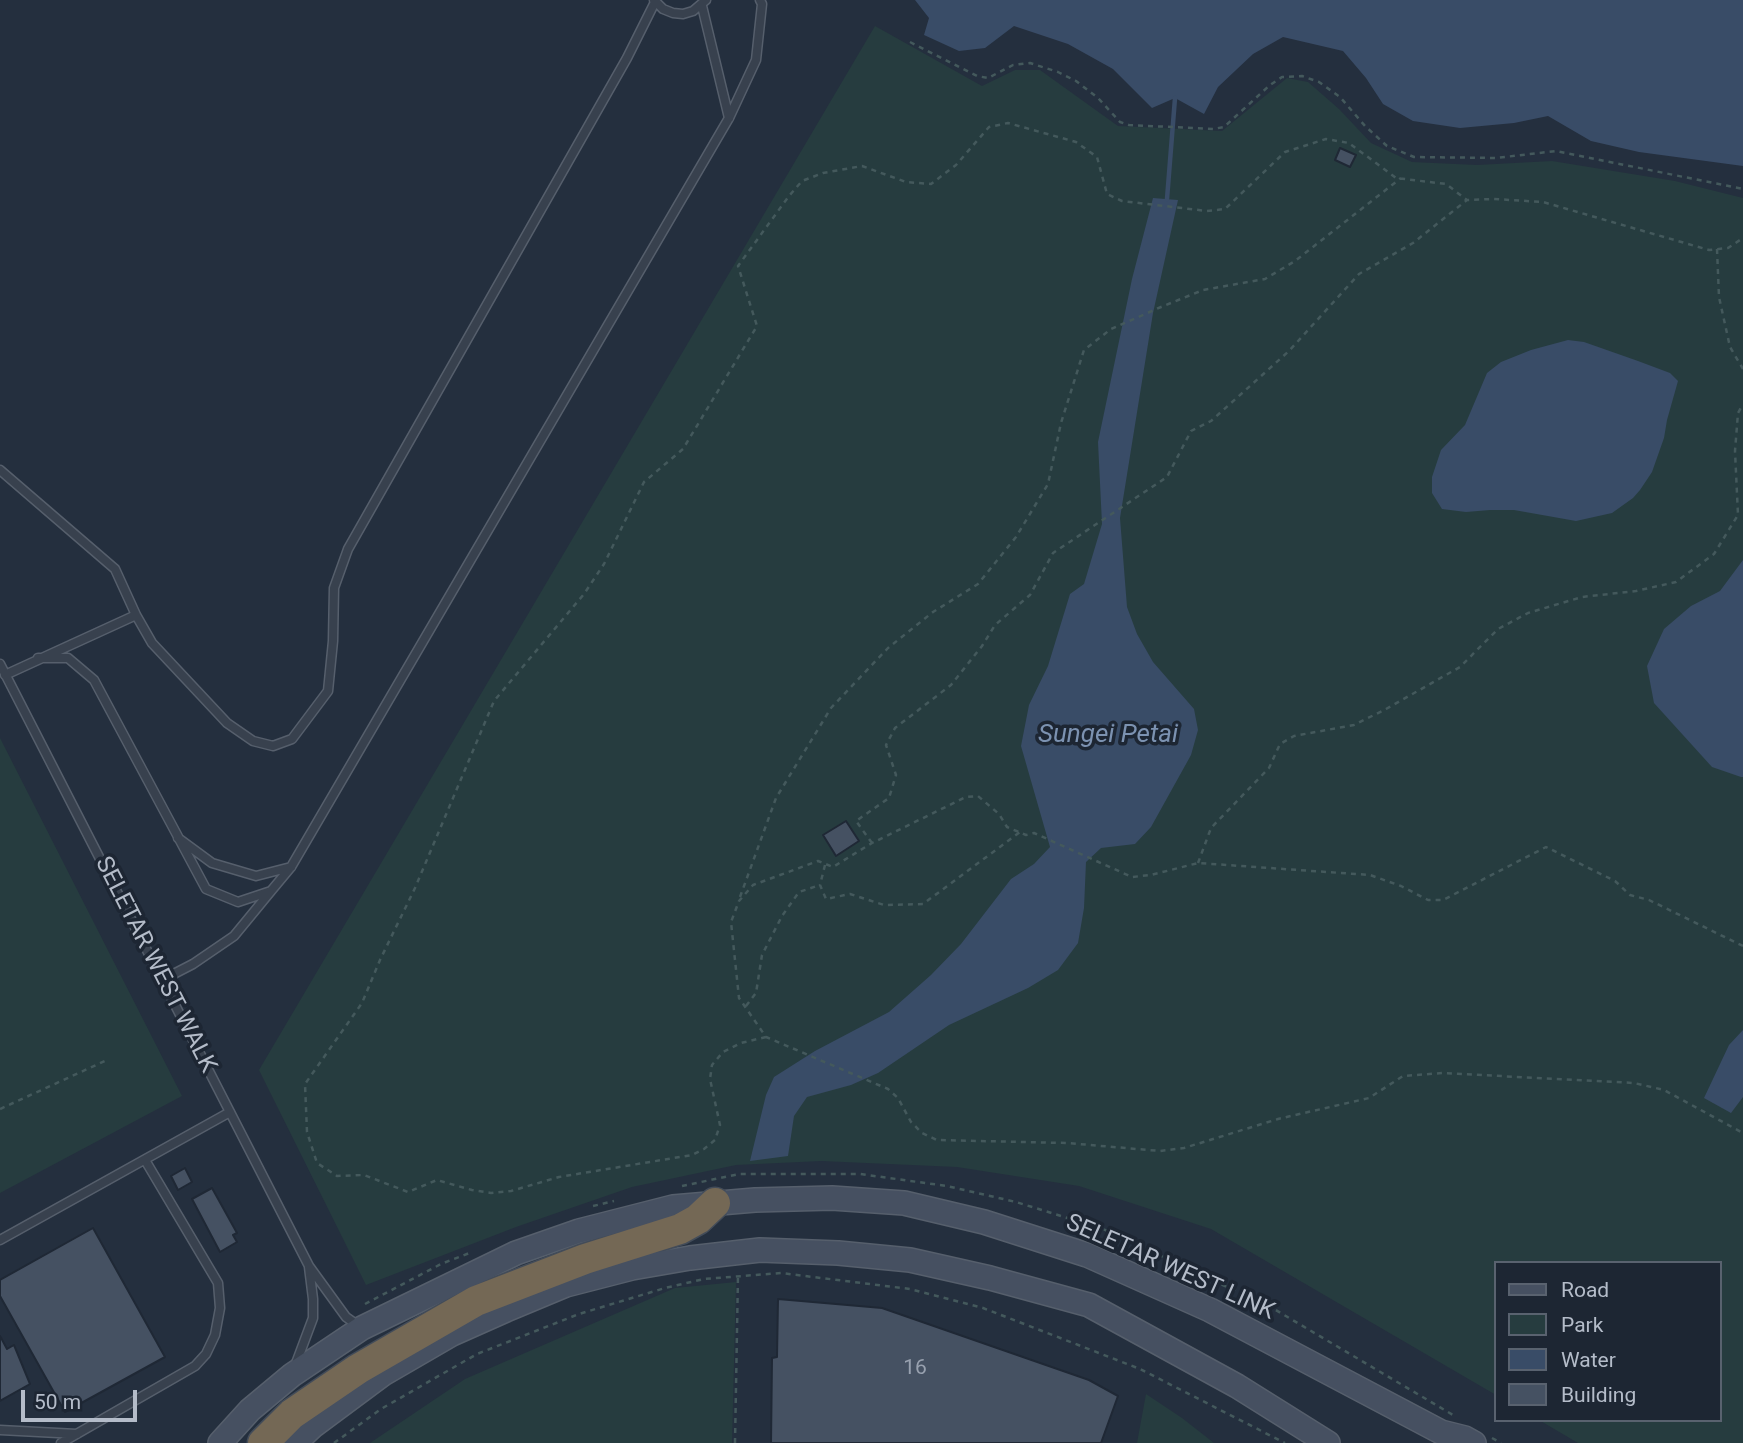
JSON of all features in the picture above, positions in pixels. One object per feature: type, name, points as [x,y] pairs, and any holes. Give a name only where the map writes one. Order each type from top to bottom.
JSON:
[{"type":"highway","points":[[264,1443],[292,1414],[358,1368],[476,1301],[585,1259],[680,1229],[698,1219],[715,1203]]},
{"type":"main road","name":"SELETAR WEST LINK","points":[[220,1443],[250,1410],[292,1375],[362,1328],[516,1253],[579,1231],[673,1208],[755,1200],[832,1198],[904,1203],[984,1222],[1087,1255],[1197,1304],[1441,1433],[1475,1443]]},
{"type":"main road","points":[[295,1443],[313,1426],[383,1374],[452,1334],[566,1285],[632,1268],[760,1250],[838,1253],[909,1260],[990,1278],[1089,1305],[1237,1386],[1328,1443]]},
{"type":"lane","points":[[162,980],[193,964],[234,936],[291,867],[729,118],[756,60],[762,4],[760,0]]},
{"type":"lane","points":[[0,470],[115,569],[152,643],[228,723],[253,741],[273,746],[292,739],[328,691],[333,641],[334,587],[348,549],[627,58],[655,1],[673,13],[683,14],[704,3],[729,118]]},
{"type":"lane","points":[[5,674],[136,615]]},
{"type":"lane","points":[[38,658],[68,658],[94,680],[206,889],[238,902],[271,891]]},
{"type":"lane","name":"SELETAR WEST WALK","points":[[0,664],[309,1266],[346,1317],[362,1328]]},
{"type":"lane","points":[[176,836],[212,863],[256,876],[291,867]]},
{"type":"lane","points":[[0,1240],[230,1112]]},
{"type":"lane","points":[[61,1443],[195,1366],[206,1354],[215,1335],[220,1308],[218,1283],[145,1160]]},
{"type":"lane","name":"SELETAR WEST WALK","points":[[292,1375],[313,1318],[309,1266]]},
{"type":"lane","points":[[0,1430],[77,1434]]},
{"type":"path","points":[[909,42],[964,71],[988,78],[1013,65],[1030,63],[1058,72],[1076,81],[1098,98],[1119,122],[1129,125],[1213,129],[1224,127],[1270,85],[1282,78],[1302,76],[1319,82],[1340,97],[1387,146],[1414,158],[1496,158],[1556,151],[1743,189]]},
{"type":"path","points":[[765,1037],[741,1043],[723,1052],[712,1065],[710,1079],[720,1125],[715,1140],[692,1155],[559,1177],[511,1191],[491,1193],[437,1180],[408,1192],[365,1175],[337,1176],[317,1163],[307,1132],[305,1084],[362,1003],[415,888],[494,701],[584,594],[604,564],[644,482],[683,449],[757,326],[738,266],[802,181],[823,173],[862,166],[906,182],[931,184],[956,165],[989,127],[1008,123],[1076,142],[1097,157],[1107,194],[1122,201],[1207,211],[1225,208],[1285,152],[1326,139],[1349,143],[1396,178],[1446,184],[1467,200],[1544,202],[1709,250],[1728,248],[1743,238]]},
{"type":"path","points":[[1401,178],[1295,261],[1265,279],[1203,290],[1111,329],[1084,351],[1061,423],[1048,484],[1016,537],[978,583],[933,612],[888,648],[831,708],[776,798],[731,922],[739,999],[765,1037],[888,1089],[898,1098],[911,1122],[922,1133],[937,1140],[1067,1143],[1160,1151],[1184,1148],[1278,1119],[1369,1098],[1403,1076],[1441,1073],[1619,1082],[1664,1090],[1743,1133]]},
{"type":"path","points":[[872,843],[856,821],[889,798],[896,775],[886,745],[895,728],[951,685],[995,625],[1030,595],[1054,553],[1167,477],[1191,431],[1211,421],[1289,351],[1359,274],[1413,243],[1467,200]]},
{"type":"path","points":[[1717,249],[1719,297],[1730,347],[1743,369]]},
{"type":"path","points":[[1198,863],[1211,828],[1269,768],[1280,744],[1294,736],[1354,725],[1386,709],[1460,667],[1498,629],[1528,612],[1583,597],[1636,591],[1676,582],[1714,554],[1738,515],[1735,451],[1738,413],[1743,404]]},
{"type":"path","points":[[739,901],[753,885],[818,861],[833,867],[872,843],[966,797],[978,796],[999,814],[1007,827],[1026,835],[1034,834],[1132,877],[1198,863],[1370,875],[1401,886],[1428,900],[1443,900],[1546,847],[1615,881],[1630,895],[1649,900],[1743,946]]},
{"type":"path","points":[[826,864],[820,886],[827,899],[850,894],[884,905],[923,904],[1020,832]]},
{"type":"path","points":[[745,1007],[756,993],[762,955],[782,916],[799,892],[820,886]]},
{"type":"path","points":[[0,1109],[107,1060]]},
{"type":"path","points":[[334,1443],[381,1409],[477,1354],[591,1310],[704,1279],[781,1273],[910,1289],[983,1308],[1140,1369],[1285,1443]]},
{"type":"path","points":[[735,1443],[738,1275]]},
{"type":"green space","points":[[875,26],[982,86],[1015,70],[1040,70],[1118,126],[1222,131],[1287,78],[1308,82],[1339,109],[1371,143],[1412,162],[1477,165],[1552,161],[1675,181],[1743,198],[1743,1443],[1578,1443],[1542,1422],[1722,1422],[1722,1261],[1494,1261],[1494,1394],[1211,1229],[1079,1186],[957,1167],[821,1161],[736,1165],[632,1187],[516,1227],[366,1285],[259,1070]]},
{"type":"green space","points":[[0,738],[182,1096],[0,1193]]},
{"type":"green space","points":[[736,1282],[732,1443],[370,1443],[465,1379],[675,1288]]},
{"type":"green space","points":[[1146,1394],[1182,1418],[1214,1443],[1137,1443]]},
{"type":"water","points":[[915,0],[1743,0],[1743,166],[1639,152],[1591,141],[1548,116],[1514,123],[1460,128],[1413,121],[1383,104],[1343,51],[1283,37],[1253,54],[1218,87],[1204,114],[1175,98],[1152,108],[1113,69],[1068,44],[1014,26],[985,48],[959,51],[924,35],[929,18]]},
{"type":"water","name":"Sungei Petai","points":[[1153,198],[1178,200],[1153,313],[1120,518],[1127,607],[1137,634],[1153,662],[1194,709],[1198,730],[1191,755],[1151,827],[1135,844],[1101,848],[1086,862],[1084,908],[1078,943],[1058,970],[1028,988],[949,1025],[878,1073],[851,1085],[807,1097],[794,1116],[788,1156],[750,1161],[766,1095],[774,1077],[815,1051],[889,1012],[961,944],[1011,879],[1034,864],[1050,847],[1021,746],[1029,705],[1048,666],[1070,594],[1084,584],[1102,524],[1098,442],[1132,279]]},
{"type":"water","points":[[1568,340],[1584,342],[1638,361],[1670,373],[1678,381],[1664,438],[1652,472],[1640,490],[1612,513],[1576,521],[1514,510],[1466,512],[1442,509],[1432,493],[1432,477],[1441,450],[1465,425],[1487,373],[1501,362]]},
{"type":"water","points":[[1743,560],[1741,777],[1712,767],[1654,703],[1647,666],[1664,629],[1691,606],[1720,591]]},
{"type":"water","points":[[1743,1030],[1743,1097],[1731,1113],[1704,1098],[1729,1045]]},
{"type":"building","points":[[1340,148],[1356,155],[1350,167],[1335,160]]},
{"type":"building","points":[[846,821],[859,841],[836,856],[823,835]]},
{"type":"building","points":[[185,1168],[192,1182],[178,1190],[171,1176]]},
{"type":"building","points":[[212,1188],[237,1233],[233,1235],[237,1242],[220,1252],[192,1199]]},
{"type":"building","points":[[93,1228],[165,1357],[65,1412],[0,1296],[0,1280]]},
{"type":"building","points":[[778,1299],[882,1308],[1089,1380],[1118,1396],[1101,1443],[771,1443],[772,1358],[777,1357]]},
{"type":"building","points":[[0,1336],[7,1349],[14,1345],[30,1384],[0,1401]]},
{"type":"waterway","name":"Sungei Petai","points":[[1167,199],[1175,98]]}]
